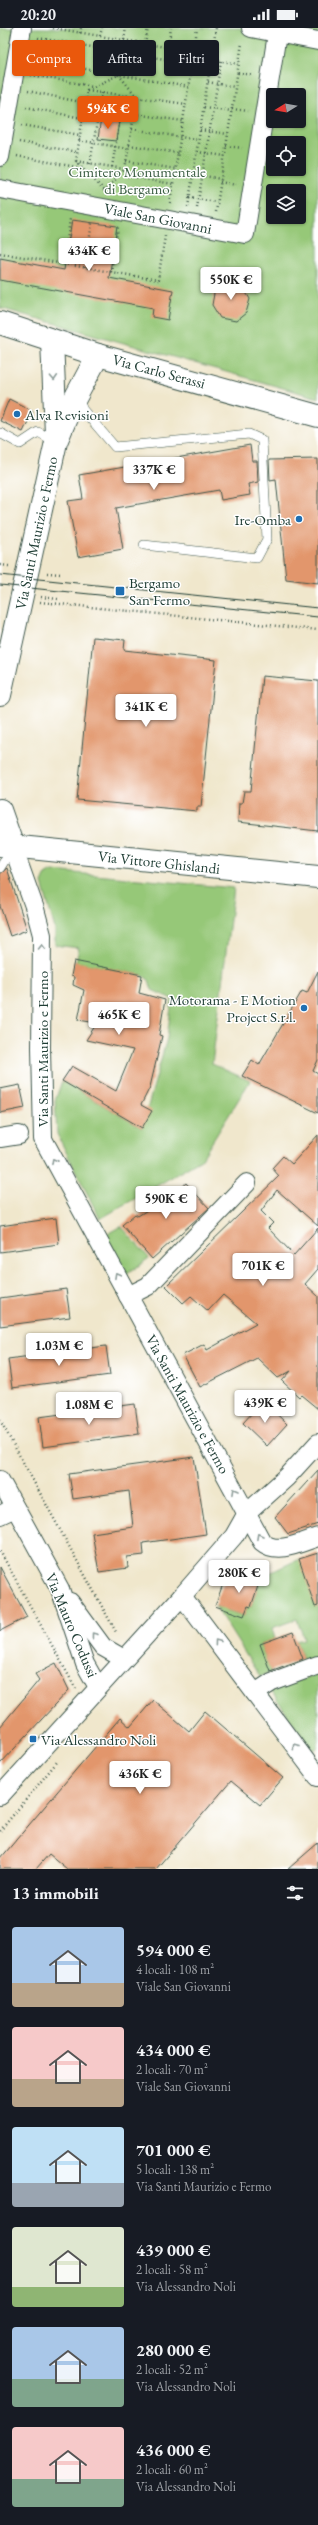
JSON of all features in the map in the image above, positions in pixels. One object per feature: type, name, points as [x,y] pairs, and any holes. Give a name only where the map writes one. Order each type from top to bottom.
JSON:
[{"type":"street","points":[[248,32],[277,31],[318,41]]},
{"type":"street","name":"Viale San Giovanni","points":[[0,189],[245,234],[277,31]]},
{"type":"street","points":[[2,143],[22,32]]},
{"type":"street","name":"Via Carlo Serassi","points":[[0,323],[98,354],[318,416]]},
{"type":"street","name":"Via Santi Maurizio e Fermo","points":[[0,695],[36,570],[56,442],[52,340]]},
{"type":"street","name":"Via Santi Maurizio e Fermo","points":[[56,442],[76,406],[98,354]]},
{"type":"street","name":"Via Santi Maurizio e Fermo","points":[[0,810],[6,846],[35,909],[42,935],[41,1048],[43,1139],[262,1542],[272,1549],[318,1537]]},
{"type":"street","name":"Via Vittore Ghislandi","points":[[6,846],[318,877]]},
{"type":"street","points":[[0,1138],[19,1135]]},
{"type":"street","points":[[128,1296],[148,1286],[247,1183]]},
{"type":"street","points":[[0,1796],[92,1692],[182,1596],[234,1536],[247,1513],[287,1477],[318,1442]]},
{"type":"street","name":"Via Mauro Codussi","points":[[0,1480],[8,1512],[60,1589],[85,1664],[92,1692]]},
{"type":"street","points":[[60,1589],[103,1647],[124,1659]]},
{"type":"street","points":[[182,1596],[318,1778]]},
{"type":"street","points":[[255,1693],[272,1682],[318,1665]]},
{"type":"lane","points":[[76,406],[115,447],[249,434],[262,440],[268,540],[258,558],[144,545]]},
{"type":"lane","points":[[0,432],[20,444],[38,432],[56,442]]},
{"type":"lane","points":[[0,868],[6,846]]},
{"type":"path","points":[[53,28],[124,40],[126,28]]},
{"type":"path","points":[[80,33],[81,28]]},
{"type":"path","points":[[100,36],[102,28]]},
{"type":"path","points":[[146,40],[148,28]]},
{"type":"path","points":[[169,40],[171,28]]},
{"type":"path","points":[[196,40],[197,28]]},
{"type":"path","points":[[214,40],[216,28]]},
{"type":"path","points":[[22,32],[93,46]]},
{"type":"path","points":[[213,228],[239,64],[248,32]]},
{"type":"path","points":[[219,68],[221,61],[239,64]]},
{"type":"path","points":[[13,80],[93,75]]},
{"type":"path","points":[[87,90],[114,76]]},
{"type":"path","points":[[87,90],[76,161],[104,191],[125,169],[137,97],[120,76]]},
{"type":"path","points":[[129,76],[189,87]]},
{"type":"path","points":[[0,253],[158,280],[190,76]]},
{"type":"path","points":[[190,224],[189,198],[209,76]]},
{"type":"path","points":[[190,224],[199,199],[218,76]]},
{"type":"path","points":[[13,80],[94,86]]},
{"type":"path","points":[[13,80],[85,103]]},
{"type":"path","points":[[13,80],[82,118]]},
{"type":"path","points":[[208,82],[235,87]]},
{"type":"path","points":[[87,90],[186,104]]},
{"type":"path","points":[[90,164],[102,92]]},
{"type":"path","points":[[112,167],[124,95]]},
{"type":"path","points":[[204,107],[232,111]]},
{"type":"path","points":[[84,110],[134,117]]},
{"type":"path","points":[[134,114],[183,121]]},
{"type":"path","points":[[132,129],[199,140]]},
{"type":"path","points":[[200,130],[228,134]]},
{"type":"path","points":[[2,143],[80,135]]},
{"type":"path","points":[[79,140],[128,149]]},
{"type":"path","points":[[2,143],[77,152]]},
{"type":"path","points":[[2,143],[82,168]]},
{"type":"path","points":[[129,144],[178,153]]},
{"type":"path","points":[[197,152],[225,156]]},
{"type":"path","points":[[76,161],[125,169]]},
{"type":"path","points":[[126,161],[176,169]]},
{"type":"path","points":[[193,174],[221,179]]},
{"type":"path","points":[[119,175],[173,184]]},
{"type":"path","points":[[189,198],[217,202]]},
{"type":"path","points":[[64,264],[71,214]]},
{"type":"path","points":[[85,268],[93,218]]},
{"type":"path","points":[[111,272],[119,223]]},
{"type":"path","points":[[68,238],[115,246]]},
{"type":"path","points":[[0,565],[61,574]]},
{"type":"path","points":[[38,593],[37,602],[318,630]]},
{"type":"path","points":[[41,597],[58,599]]},
{"type":"path","points":[[0,1420],[117,1634],[103,1647]]},
{"type":"path","points":[[0,1551],[70,1678],[74,1688],[92,1692]]},
{"type":"path","points":[[70,1678],[85,1664]]},
{"type":"green space","name":"Cimitero Monumentale di Bergamo","points":[[0,28],[318,28],[318,398],[0,308]]},
{"type":"green space","points":[[53,871],[234,888],[212,1064],[250,1081],[201,1160],[100,1219],[57,1134],[55,1101],[62,1081],[142,1128],[167,1038],[172,999],[152,990],[149,980],[142,975],[76,962],[79,948],[55,945],[55,929],[42,883],[46,874]]},
{"type":"green space","points":[[121,1226],[149,1258],[122,1278],[100,1238]]},
{"type":"green space","points":[[299,1559],[318,1582],[318,1658],[305,1663],[296,1641],[304,1639],[297,1619],[272,1628],[275,1639],[260,1644],[271,1672],[260,1677],[215,1606],[244,1616],[248,1606],[251,1607],[261,1577]]},
{"type":"green space","points":[[318,1673],[318,1748],[313,1750],[270,1691]]},
{"type":"building","points":[[101,118],[119,121],[116,141],[98,139]]},
{"type":"building","points":[[72,220],[117,226],[109,278],[173,290],[168,320],[152,317],[153,308],[0,280],[0,258],[64,270]]},
{"type":"building","points":[[230,282],[242,286],[250,299],[246,313],[236,321],[220,318],[212,305],[215,288]]},
{"type":"building","name":"Alva Revisioni","points":[[9,399],[33,411],[23,432],[0,421]]},
{"type":"building","points":[[250,445],[252,461],[257,461],[258,482],[248,484],[250,495],[221,500],[219,490],[116,508],[123,549],[78,557],[68,501],[83,499],[79,475]]},
{"type":"building","name":"Ire-Omba","points":[[318,459],[318,583],[286,579],[276,479],[270,480],[269,460]]},
{"type":"building","points":[[93,637],[125,640],[124,650],[216,660],[201,807],[197,807],[197,811],[77,800]]},
{"type":"building","points":[[262,676],[318,681],[318,831],[238,822],[239,803],[242,803],[244,791],[251,791]]},
{"type":"building","points":[[7,868],[27,930],[10,936],[0,906],[0,874]]},
{"type":"building","points":[[74,961],[142,975],[139,993],[165,1000],[159,1035],[162,1036],[150,1087],[141,1105],[152,1111],[142,1128],[62,1081],[72,1066],[116,1091],[133,1050],[86,1040],[97,1023],[78,1020],[84,990],[73,985],[74,977],[71,976]]},
{"type":"building","points":[[318,971],[318,1060],[313,1071],[318,1074],[318,1113],[242,1076],[252,1060],[259,1065],[302,991],[307,993]]},
{"type":"building","points":[[20,1085],[25,1108],[0,1113],[0,1089]]},
{"type":"building","points":[[318,1135],[318,1226],[277,1190],[261,1211],[273,1223],[268,1228],[294,1255],[318,1228],[318,1269],[305,1284],[318,1296],[318,1409],[301,1395],[299,1397],[282,1381],[291,1371],[278,1378],[257,1358],[200,1387],[183,1355],[204,1344],[207,1350],[256,1323],[223,1295],[208,1311],[191,1296],[183,1303],[166,1286],[279,1176],[272,1168],[283,1156],[292,1164]]},
{"type":"building","points":[[186,1183],[209,1208],[152,1259],[122,1225],[135,1214],[138,1216],[161,1201],[163,1202]]},
{"type":"building","points":[[56,1218],[59,1244],[0,1252],[0,1226]]},
{"type":"building","points":[[66,1289],[70,1317],[0,1326],[0,1298]]},
{"type":"building","points":[[106,1346],[110,1375],[12,1388],[8,1359]]},
{"type":"building","points":[[263,1401],[287,1424],[267,1446],[243,1423]]},
{"type":"building","points":[[135,1404],[139,1434],[43,1447],[39,1417]]},
{"type":"building","points":[[194,1457],[206,1534],[143,1543],[144,1555],[127,1557],[128,1568],[99,1572],[92,1533],[133,1527],[129,1491],[73,1499],[69,1474]]},
{"type":"building","points":[[318,1470],[318,1524],[288,1534],[275,1517]]},
{"type":"building","points":[[318,1553],[318,1606],[315,1607],[299,1559]]},
{"type":"building","points":[[0,1567],[27,1617],[0,1631]]},
{"type":"building","points":[[248,1573],[261,1577],[251,1607],[248,1606],[244,1616],[215,1606],[223,1584]]},
{"type":"building","points":[[293,1632],[303,1659],[270,1671],[260,1644]]},
{"type":"building","points":[[56,1663],[69,1690],[0,1764],[0,1727],[39,1680],[35,1674]]},
{"type":"building","points":[[153,1700],[189,1731],[205,1711],[283,1778],[260,1805],[231,1781],[156,1869],[67,1869],[49,1854],[36,1869],[0,1869],[0,1859],[120,1718],[130,1727]]},
{"type":"building","points":[[318,1843],[318,1869],[288,1869]]},
{"type":"tram line","points":[[0,575],[318,608]]},
{"type":"tram line","points":[[0,585],[318,617]]},
{"type":"place","name":"Alva Revisioni","points":[[17,414]]},
{"type":"place","name":"Ire-Omba","points":[[299,519]]},
{"type":"place","name":"Bergamo San Fermo","points":[[120,591]]},
{"type":"place","name":"Motorama - E Motion Project S.r.l.","points":[[304,1008]]},
{"type":"place","name":"Via Alessandro Noli","points":[[33,1739]]}]
